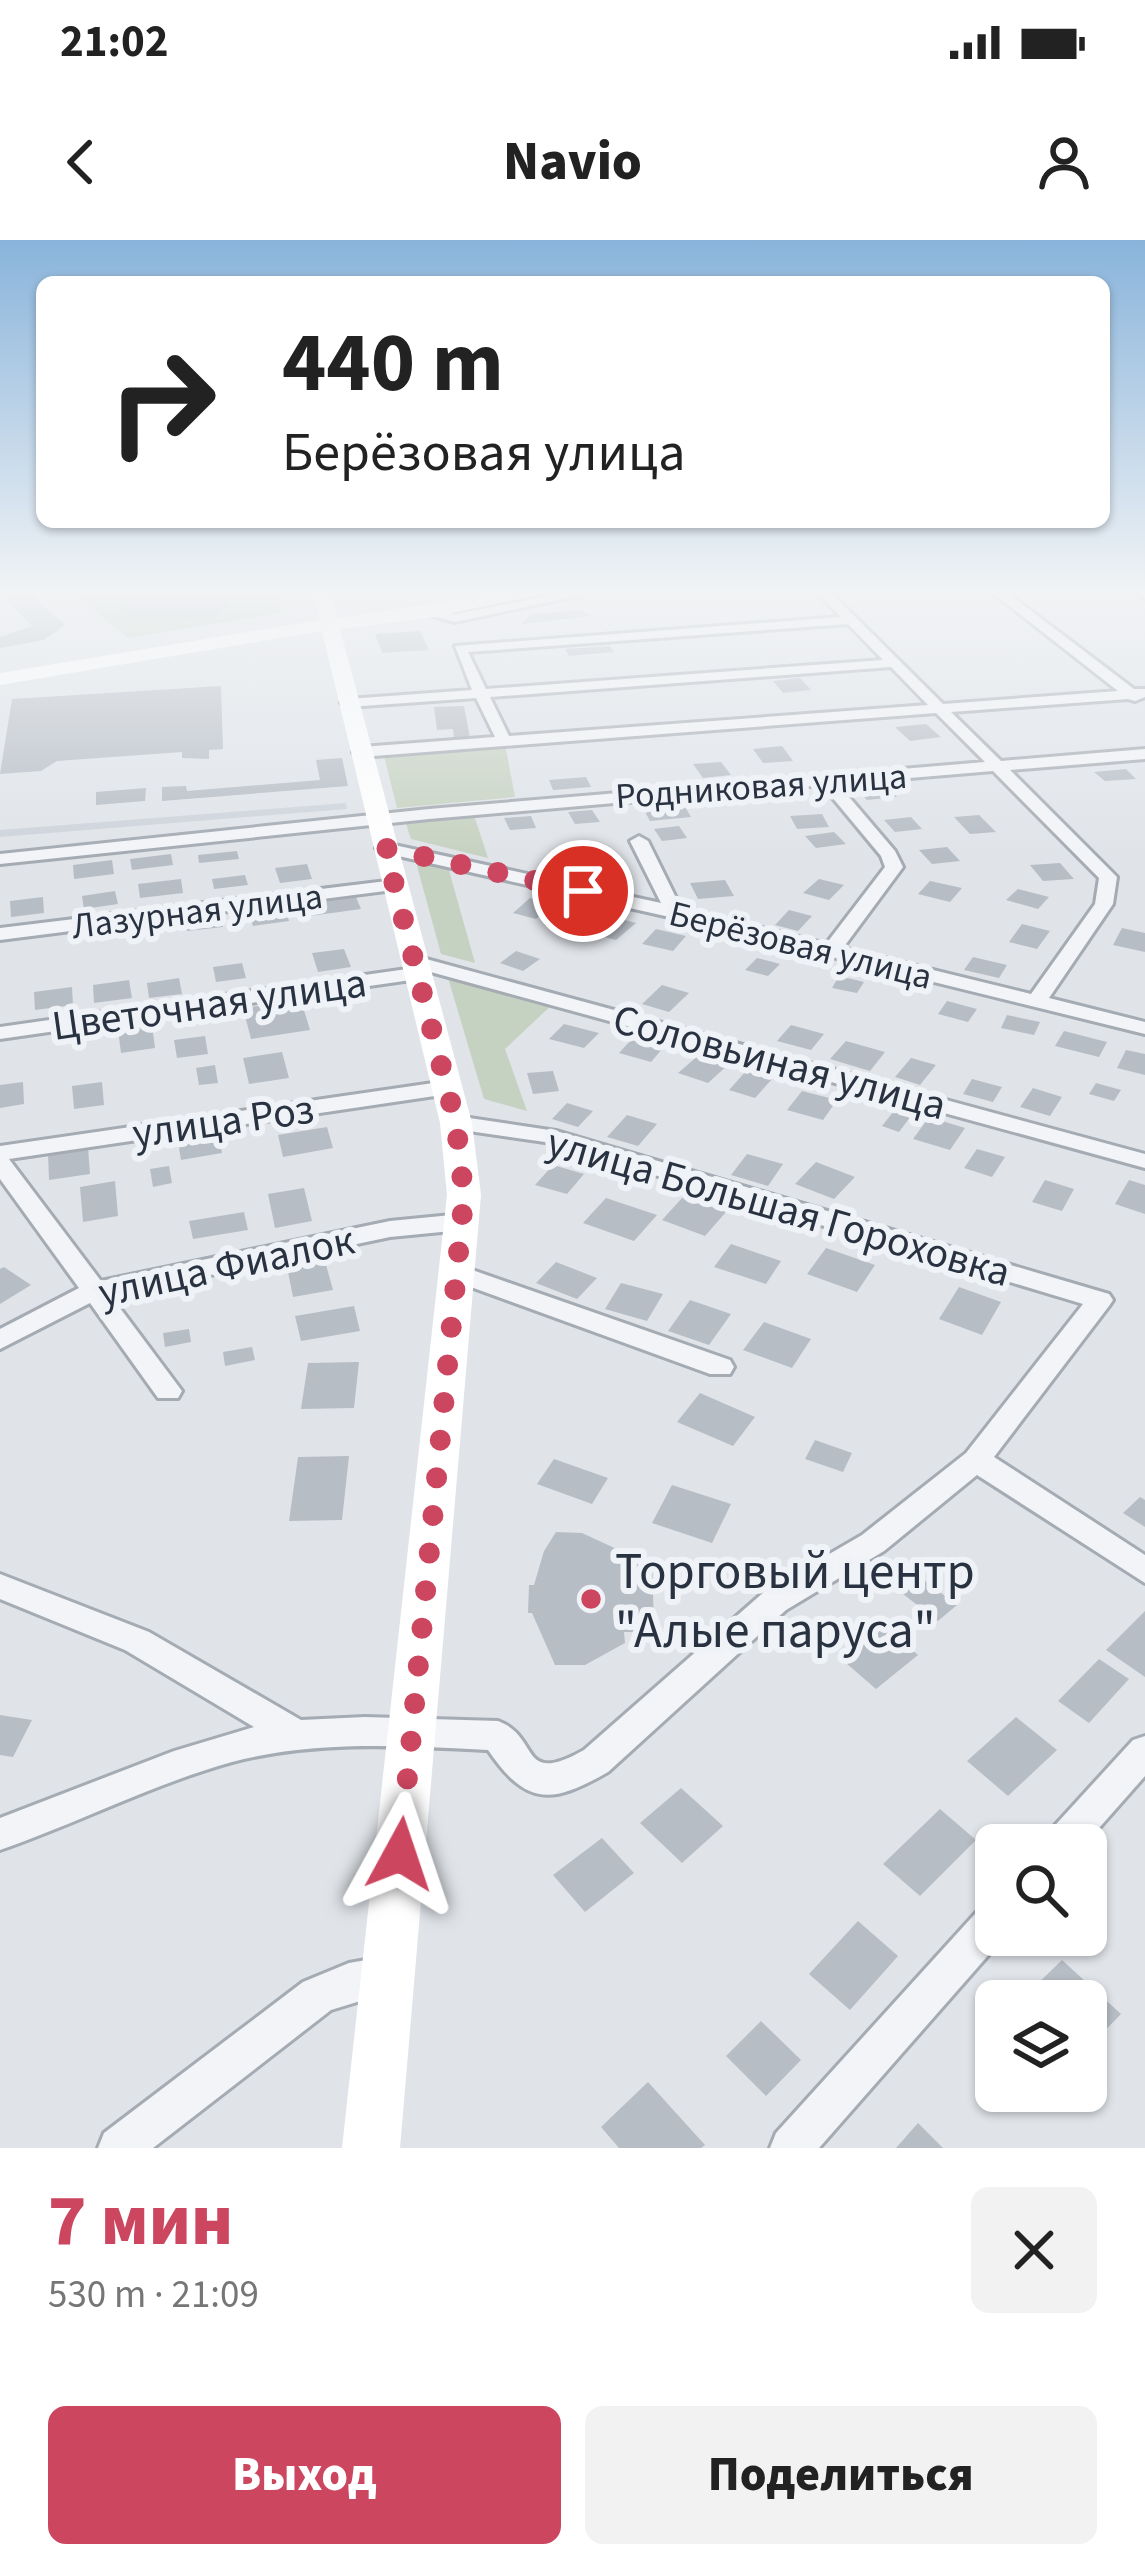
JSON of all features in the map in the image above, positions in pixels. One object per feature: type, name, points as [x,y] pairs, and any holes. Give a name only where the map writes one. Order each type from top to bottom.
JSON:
[{"type":"main road","points":[[341,678],[463,1163],[463,1222],[370,2148]]},
{"type":"street","points":[[474,678],[505,743]]},
{"type":"street","points":[[347,703],[694,678]]},
{"type":"street","points":[[910,678],[1108,877],[1104,904],[1036,1002]]},
{"type":"street","points":[[1113,678],[1140,698]]},
{"type":"street","points":[[361,752],[1140,698]]},
{"type":"street","name":"Родниковая улица","points":[[386,850],[826,780],[1145,754]]},
{"type":"street","points":[[826,780],[890,855],[894,867],[830,952]]},
{"type":"street","points":[[639,841],[674,912]]},
{"type":"street","points":[[0,859],[386,850]]},
{"type":"street","name":"Берёзовая улица","points":[[386,850],[674,912],[1145,1028]]},
{"type":"street","name":"Лазурная улица","points":[[0,934],[386,850]]},
{"type":"street","name":"Цветочная улица","points":[[0,1034],[416,968]]},
{"type":"street","name":"Соловьиная улица","points":[[416,968],[1145,1160]]},
{"type":"street","name":"улица Роз","points":[[0,1153],[452,1106]]},
{"type":"street","name":"улица Большая Гороховка","points":[[452,1106],[1100,1300],[976,1460]]},
{"type":"street","points":[[0,1163],[168,1391]]},
{"type":"street","name":"улица Фиалок","points":[[0,1340],[93,1291],[390,1229],[463,1222]]},
{"type":"street","points":[[458,1274],[720,1367]]},
{"type":"street","points":[[0,1834],[208,1755],[298,1736],[412,1732],[498,1736],[519,1766],[538,1780],[579,1772],[626,1738],[775,1601],[873,1543],[976,1460],[1145,1571]]},
{"type":"street","points":[[0,1586],[137,1641],[298,1736]]},
{"type":"street","points":[[1080,1824],[1145,1750]]},
{"type":"street","points":[[791,2148],[975,1942]]},
{"type":"street","points":[[119,2148],[303,2005],[349,1982],[389,1976]]},
{"type":"shaded area","points":[[346,803],[347,809],[0,837],[0,830]]},
{"type":"green space","points":[[505,744],[515,797],[397,808],[383,752]]},
{"type":"green space","points":[[472,809],[488,858],[411,839],[403,815]]},
{"type":"green space","points":[[414,855],[448,867],[475,963],[441,954]]},
{"type":"green space","points":[[446,971],[556,1001],[505,1049],[527,1111],[484,1099]]},
{"type":"building","points":[[800,678],[811,690],[783,693],[773,681]]},
{"type":"building","points":[[221,686],[223,749],[209,750],[209,759],[182,758],[182,752],[57,761],[41,771],[0,774],[12,699]]},
{"type":"building","points":[[464,706],[470,738],[454,739],[453,729],[437,730],[434,707]]},
{"type":"building","points":[[926,724],[941,737],[910,741],[895,727]]},
{"type":"building","points":[[782,746],[793,761],[763,763],[753,749]]},
{"type":"building","points":[[342,758],[348,786],[162,801],[162,787],[186,786],[187,791],[320,780],[316,760]]},
{"type":"building","points":[[721,762],[731,775],[703,778],[693,764]]},
{"type":"building","points":[[1126,769],[1136,779],[1105,781],[1094,772]]},
{"type":"building","points":[[586,777],[591,787],[553,790],[549,780]]},
{"type":"building","points":[[887,786],[897,797],[867,800],[857,789]]},
{"type":"building","points":[[146,788],[145,801],[96,805],[96,792]]},
{"type":"building","points":[[684,805],[691,817],[650,821],[643,808]]},
{"type":"building","points":[[592,810],[600,822],[575,824],[568,812]]},
{"type":"building","points":[[822,814],[829,827],[797,829],[790,816]]},
{"type":"building","points":[[979,815],[996,832],[970,834],[954,817]]},
{"type":"building","points":[[531,816],[536,828],[510,830],[504,818]]},
{"type":"building","points":[[911,817],[922,829],[895,832],[884,820]]},
{"type":"building","points":[[679,826],[687,838],[662,841],[654,829]]},
{"type":"building","points":[[834,832],[846,844],[816,848],[805,836]]},
{"type":"building","points":[[947,847],[960,861],[932,864],[919,850]]},
{"type":"building","points":[[237,851],[239,859],[199,863],[198,855]]},
{"type":"building","points":[[171,854],[173,865],[132,870],[130,859]]},
{"type":"building","points":[[112,860],[114,874],[74,879],[73,865]]},
{"type":"building","points":[[1060,863],[1074,879],[1043,881],[1030,865]]},
{"type":"building","points":[[307,864],[312,879],[280,883],[275,868]]},
{"type":"building","points":[[622,864],[631,880],[607,883],[598,866]]},
{"type":"building","points":[[245,875],[248,885],[214,889],[212,879]]},
{"type":"building","points":[[181,879],[183,893],[140,898],[138,884]]},
{"type":"building","points":[[819,879],[844,885],[829,900],[803,893]]},
{"type":"building","points":[[725,880],[734,896],[698,899],[690,883]]},
{"type":"building","points":[[930,881],[962,888],[950,902],[918,894]]},
{"type":"building","points":[[1018,889],[1049,897],[1038,909],[1006,900]]},
{"type":"building","points":[[115,891],[118,904],[84,909],[82,896]]},
{"type":"building","points":[[43,897],[44,913],[11,917],[10,901]]},
{"type":"building","points":[[356,897],[361,909],[303,917],[299,904]]},
{"type":"building","points":[[530,898],[553,904],[536,919],[513,913]]},
{"type":"building","points":[[285,906],[289,921],[253,926],[248,910]]},
{"type":"building","points":[[564,907],[589,914],[568,931],[544,925]]},
{"type":"building","points":[[789,910],[812,916],[798,931],[775,925]]},
{"type":"building","points":[[220,913],[223,927],[187,931],[184,917]]},
{"type":"building","points":[[609,916],[636,923],[616,940],[589,933]]},
{"type":"building","points":[[1022,924],[1050,931],[1037,949],[1009,942]]},
{"type":"building","points":[[1122,928],[1145,933],[1145,952],[1113,945]]},
{"type":"building","points":[[656,929],[686,936],[673,951],[642,944]]},
{"type":"building","points":[[344,949],[351,967],[318,972],[312,953]]},
{"type":"building","points":[[516,951],[540,959],[523,971],[500,963]]},
{"type":"building","points":[[973,957],[1007,965],[999,978],[964,970]]},
{"type":"building","points":[[757,958],[780,964],[768,976],[745,970]]},
{"type":"building","points":[[242,963],[246,978],[216,982],[213,967]]},
{"type":"building","points":[[839,976],[864,982],[857,993],[832,988]]},
{"type":"building","points":[[179,978],[182,994],[149,998],[147,983]]},
{"type":"building","points":[[129,980],[132,998],[94,1003],[93,985]]},
{"type":"building","points":[[662,985],[689,993],[669,1012],[642,1004]]},
{"type":"building","points":[[72,987],[73,1005],[35,1010],[34,992]]},
{"type":"building","points":[[301,1000],[310,1030],[251,1039],[243,1008]]},
{"type":"building","points":[[947,1001],[977,1009],[968,1022],[938,1014]]},
{"type":"building","points":[[1007,1015],[1040,1022],[1034,1035],[1001,1028]]},
{"type":"building","points":[[564,1024],[599,1033],[584,1048],[549,1039]]},
{"type":"building","points":[[152,1025],[155,1048],[121,1053],[118,1030]]},
{"type":"building","points":[[791,1025],[824,1034],[811,1050],[777,1041]]},
{"type":"building","points":[[1064,1031],[1107,1042],[1099,1057],[1055,1046]]},
{"type":"building","points":[[205,1036],[208,1054],[177,1058],[174,1040]]},
{"type":"building","points":[[631,1040],[663,1048],[651,1062],[619,1053]]},
{"type":"building","points":[[846,1041],[885,1052],[870,1071],[830,1059]]},
{"type":"building","points":[[1126,1050],[1145,1054],[1145,1075],[1117,1068]]},
{"type":"building","points":[[282,1052],[289,1078],[249,1084],[243,1058]]},
{"type":"building","points":[[700,1054],[729,1064],[708,1083],[678,1073]]},
{"type":"building","points":[[911,1058],[936,1065],[920,1085],[895,1077]]},
{"type":"building","points":[[215,1065],[218,1083],[199,1085],[196,1068]]},
{"type":"building","points":[[553,1071],[559,1091],[533,1094],[527,1073]]},
{"type":"building","points":[[746,1071],[772,1079],[755,1098],[729,1090]]},
{"type":"building","points":[[972,1079],[1002,1087],[993,1102],[963,1094]]},
{"type":"building","points":[[23,1082],[24,1104],[0,1108],[0,1085]]},
{"type":"building","points":[[102,1082],[104,1105],[74,1109],[72,1086]]},
{"type":"building","points":[[1096,1083],[1121,1090],[1114,1101],[1089,1094]]},
{"type":"building","points":[[1033,1088],[1062,1097],[1050,1116],[1020,1107]]},
{"type":"building","points":[[802,1091],[837,1100],[823,1120],[787,1110]]},
{"type":"building","points":[[567,1103],[593,1111],[578,1127],[552,1119]]},
{"type":"building","points":[[897,1107],[914,1112],[899,1132],[882,1126]]},
{"type":"building","points":[[627,1115],[657,1124],[638,1146],[607,1137]]},
{"type":"building","points":[[929,1117],[965,1128],[950,1150],[913,1139]]},
{"type":"building","points":[[327,1127],[333,1148],[283,1157],[278,1135]]},
{"type":"building","points":[[217,1130],[222,1153],[181,1160],[177,1136]]},
{"type":"building","points":[[88,1147],[90,1174],[49,1180],[48,1153]]},
{"type":"building","points":[[977,1149],[1005,1157],[992,1177],[964,1168]]},
{"type":"building","points":[[747,1154],[783,1164],[768,1186],[731,1175]]},
{"type":"building","points":[[816,1162],[855,1177],[834,1199],[795,1184]]},
{"type":"building","points":[[553,1165],[584,1174],[567,1194],[535,1185]]},
{"type":"building","points":[[169,1166],[172,1183],[153,1187],[150,1169]]},
{"type":"building","points":[[1045,1180],[1074,1189],[1062,1211],[1032,1202]]},
{"type":"building","points":[[1129,1180],[1145,1185],[1145,1214],[1115,1204]]},
{"type":"building","points":[[115,1181],[118,1216],[83,1222],[80,1187]]},
{"type":"building","points":[[304,1188],[312,1221],[275,1228],[268,1194]]},
{"type":"building","points":[[683,1197],[726,1212],[705,1236],[662,1220]]},
{"type":"building","points":[[606,1198],[657,1215],[634,1241],[583,1223]]},
{"type":"building","points":[[244,1212],[248,1230],[193,1239],[189,1221]]},
{"type":"building","points":[[731,1244],[781,1261],[766,1284],[714,1267]]},
{"type":"building","points":[[826,1248],[875,1265],[857,1292],[807,1274]]},
{"type":"building","points":[[325,1261],[333,1290],[293,1297],[287,1267]]},
{"type":"building","points":[[556,1262],[597,1278],[577,1299],[536,1283]]},
{"type":"building","points":[[4,1267],[31,1285],[0,1304],[0,1269]]},
{"type":"building","points":[[621,1283],[663,1294],[647,1321],[605,1309]]},
{"type":"building","points":[[959,1287],[1001,1302],[982,1335],[939,1319]]},
{"type":"building","points":[[690,1300],[731,1314],[709,1345],[668,1331]]},
{"type":"building","points":[[354,1306],[360,1331],[301,1341],[295,1316]]},
{"type":"building","points":[[764,1322],[811,1339],[792,1368],[743,1350]]},
{"type":"building","points":[[189,1329],[191,1342],[165,1347],[163,1333]]},
{"type":"building","points":[[252,1347],[255,1360],[225,1366],[223,1352]]},
{"type":"building","points":[[359,1362],[354,1408],[301,1409],[308,1363]]},
{"type":"building","points":[[700,1393],[755,1417],[733,1446],[677,1422]]},
{"type":"building","points":[[815,1440],[852,1453],[843,1472],[805,1459]]},
{"type":"building","points":[[349,1456],[342,1520],[289,1521],[298,1457]]},
{"type":"building","points":[[554,1459],[608,1478],[592,1504],[537,1484]]},
{"type":"building","points":[[672,1485],[731,1504],[712,1543],[652,1523]]},
{"type":"building","points":[[1140,1497],[1145,1500],[1145,1527],[1123,1513]]},
{"type":"building","name":"Торговый центр \"Алые паруса\"","points":[[556,1532],[582,1533],[634,1557],[635,1564],[652,1565],[654,1624],[637,1624],[637,1632],[624,1632],[625,1643],[585,1665],[555,1665],[528,1613],[529,1585],[534,1585],[544,1551]]},
{"type":"building","points":[[913,1572],[957,1605],[938,1621],[894,1587]]},
{"type":"building","points":[[1145,1611],[1145,1677],[1106,1650]]},
{"type":"building","points":[[881,1624],[918,1655],[876,1689],[839,1657]]},
{"type":"building","points":[[1099,1659],[1129,1679],[1089,1723],[1058,1701]]},
{"type":"building","points":[[0,1715],[32,1720],[13,1757],[0,1755]]},
{"type":"building","points":[[1016,1717],[1057,1750],[1008,1796],[967,1761]]},
{"type":"building","points":[[681,1788],[723,1826],[682,1863],[640,1823]]},
{"type":"building","points":[[940,1809],[975,1839],[920,1896],[883,1864]]},
{"type":"building","points":[[602,1838],[634,1873],[585,1912],[553,1875]]},
{"type":"building","points":[[858,1921],[898,1956],[850,2010],[809,1974]]},
{"type":"building","points":[[1062,1960],[1084,1980],[1042,1980]]},
{"type":"building","points":[[1107,2001],[1121,2014],[1107,2028]]},
{"type":"building","points":[[761,2021],[801,2060],[766,2096],[726,2056]]},
{"type":"building","points":[[648,2082],[705,2145],[619,2148],[601,2127]]},
{"type":"building","points":[[918,2123],[943,2148],[896,2148]]},
{"type":"place","name":"Торговый центр \"Алые паруса\"","points":[[591,1599]]},
{"type":"route","points":[[400,1854],[464,1196],[456,1123],[385,848],[583,891]]}]
